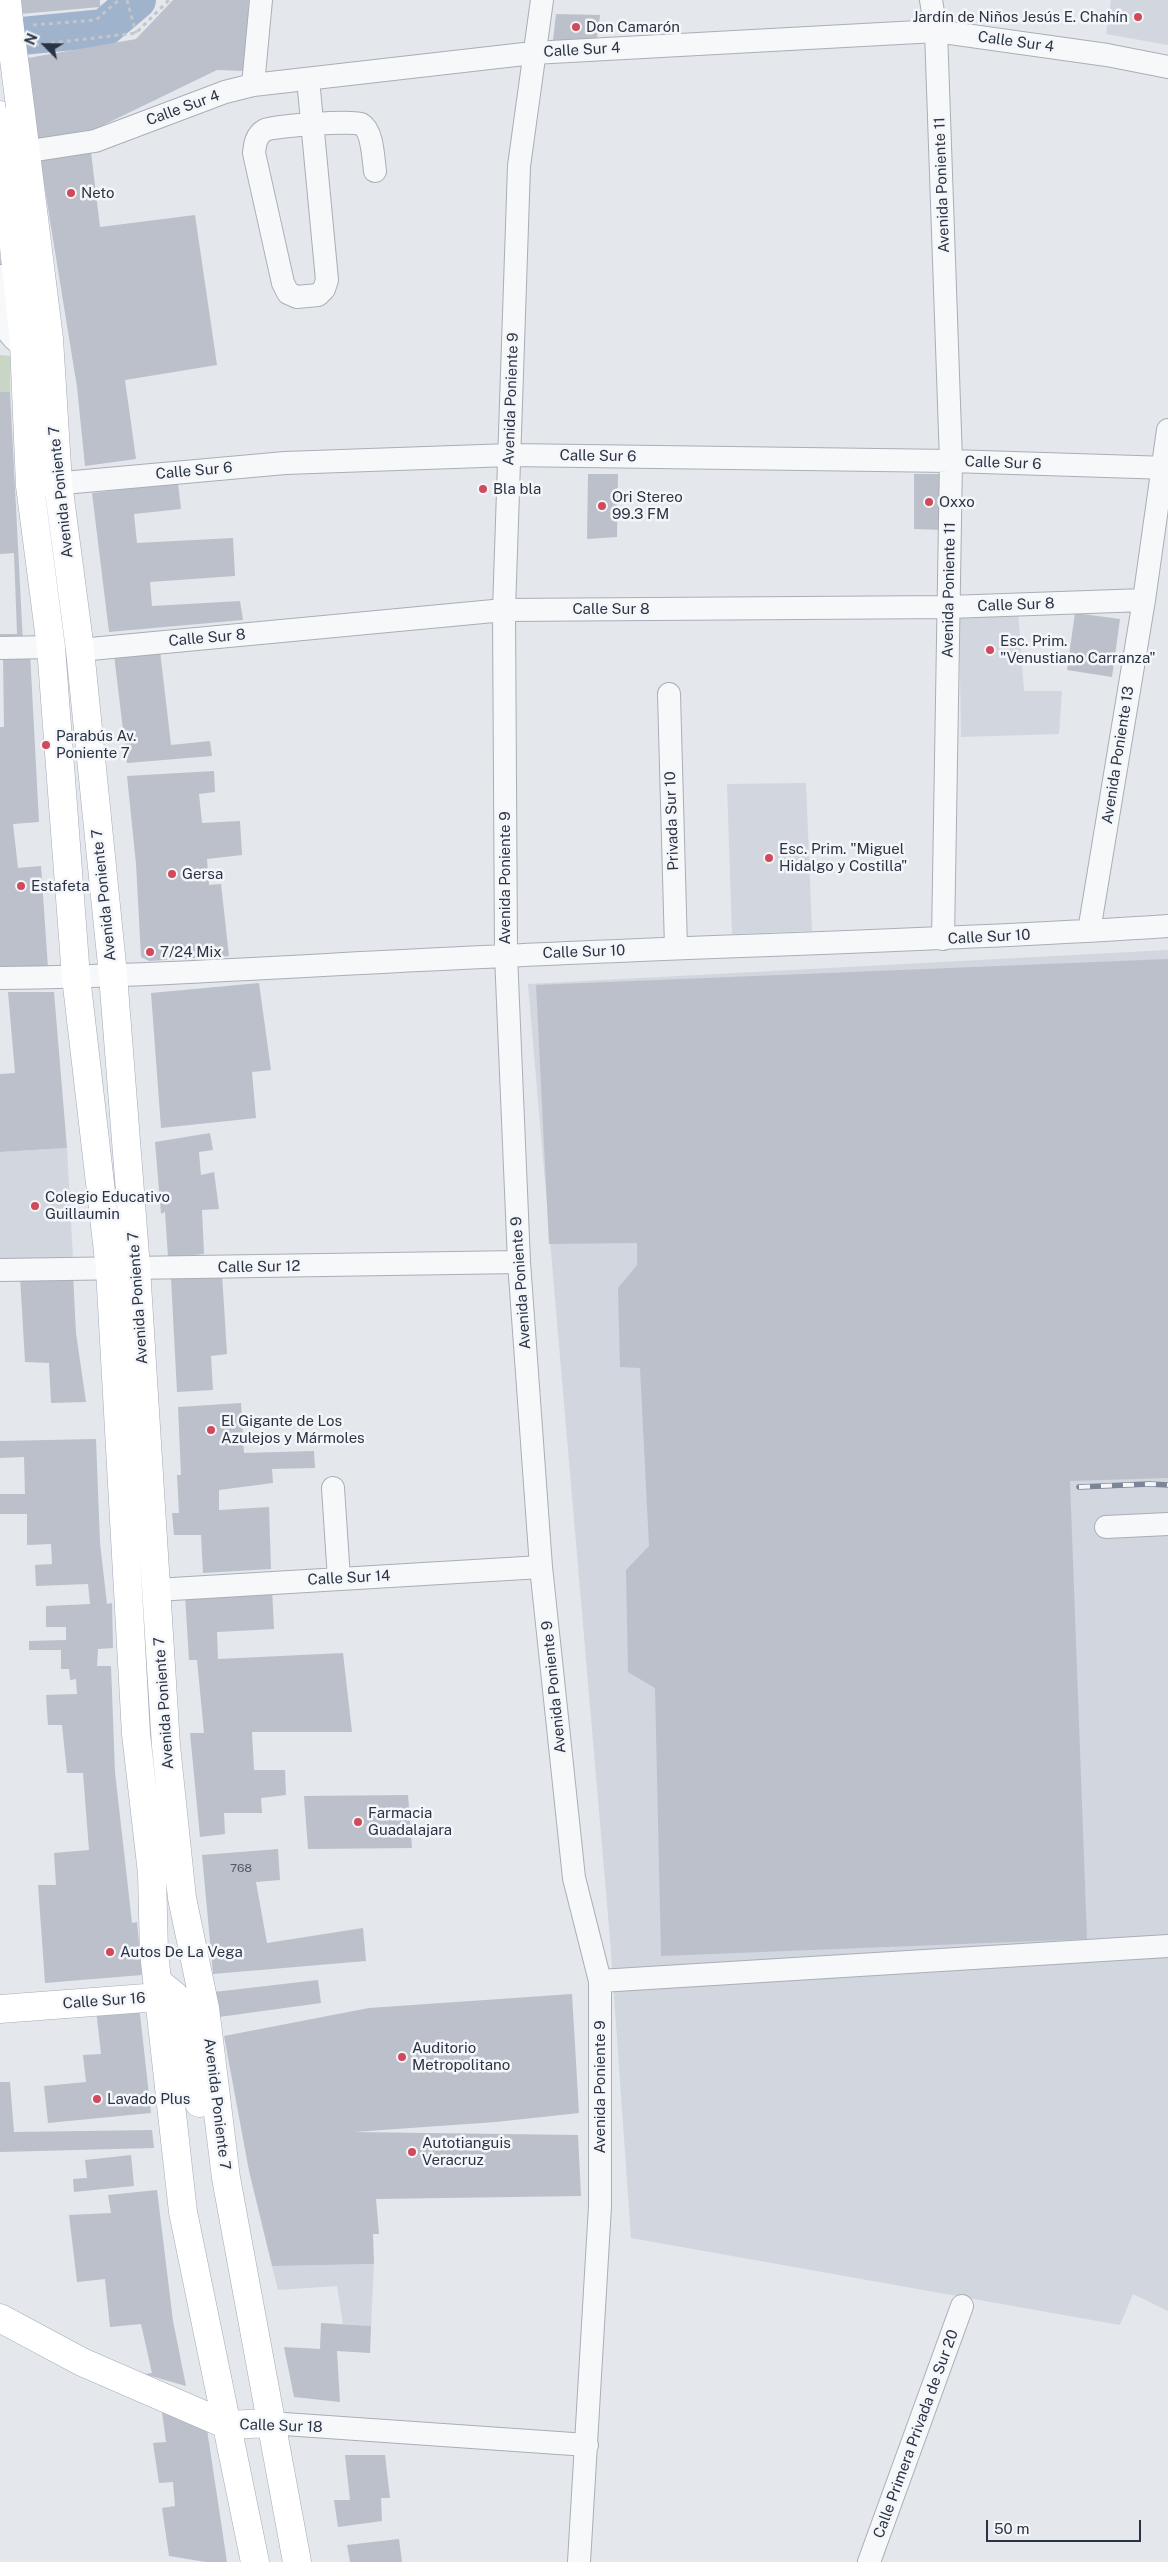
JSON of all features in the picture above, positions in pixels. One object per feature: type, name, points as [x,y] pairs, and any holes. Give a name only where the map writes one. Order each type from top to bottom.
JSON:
[{"type":"main road","name":"Avenida Poniente 7","points":[[15,15],[10,110],[49,340],[58,482],[80,650],[112,976],[123,1269],[136,1734],[152,1873],[154,1953],[181,1996],[209,2153],[226,2178],[297,2562]]},
{"type":"main road","name":"Avenida Poniente 7","points":[[16,154],[30,486],[52,648],[76,977],[123,1269],[156,1590],[173,1822],[182,1898],[183,2212],[255,2562]]},
{"type":"main road","name":"Calle Sur 16","points":[[0,1991],[181,1996]]},
{"type":"main road","name":"Calle Sur 16","points":[[0,2009],[181,1996]]},
{"type":"main road","name":"Calle Sur 18","points":[[0,2318],[82,2362],[227,2425],[270,2423]]},
{"type":"street","points":[[253,85],[261,0]]},
{"type":"street","name":"Avenida Poniente 9","points":[[542,0],[533,53],[519,166],[504,610],[506,956],[519,1262],[541,1567],[574,1878],[600,1981],[600,2206],[579,2562]]},
{"type":"street","name":"Avenida Poniente 11","points":[[931,0],[936,31],[951,461],[943,939]]},
{"type":"street","name":"Calle Sur 4","points":[[16,154],[95,140],[225,92],[253,85],[533,53],[936,31],[1107,55],[1168,67]]},
{"type":"street","points":[[308,79],[312,124],[326,280],[324,290],[318,295],[297,297],[288,293],[283,283],[254,153],[256,139],[266,130],[312,124],[352,122],[361,124],[368,132],[375,170]]},
{"type":"street","points":[[2,276],[10,333],[15,340],[24,342]]},
{"type":"street","name":"Avenida Poniente 13","points":[[1089,932],[1165,468],[1168,430]]},
{"type":"street","name":"Calle Sur 6","points":[[30,486],[285,463],[510,455],[951,461],[1165,468]]},
{"type":"street","name":"Calle Sur 8","points":[[80,650],[504,610],[949,607],[1144,600]]},
{"type":"street","points":[[0,648],[52,648]]},
{"type":"street","name":"Privada Sur 10","points":[[668,694],[676,948]]},
{"type":"street","name":"Calle Sur 10","points":[[0,978],[112,976],[676,948],[943,939],[1168,926]]},
{"type":"street","name":"Calle Sur 12","points":[[0,1270],[519,1262]]},
{"type":"street","points":[[333,1488],[339,1579]]},
{"type":"street","points":[[1106,1527],[1168,1524]]},
{"type":"street","name":"Calle Sur 14","points":[[156,1590],[541,1567]]},
{"type":"street","points":[[600,1981],[1168,1946]]},
{"type":"street","name":"Calle Primera Privada de Sur 20","points":[[869,2562],[962,2306]]},
{"type":"street","name":"Calle Sur 18","points":[[270,2423],[587,2445]]},
{"type":"path","points":[[15,15],[96,20],[120,0]]},
{"type":"path","points":[[127,0],[136,32]]},
{"type":"path","points":[[32,46],[136,32],[169,0]]},
{"type":"shaded area","name":"Jardín de Niños Jesús E. Chahín","points":[[1111,0],[1168,0],[1168,45],[1106,34]]},
{"type":"shaded area","name":"Esc. Prim. \"Venustiano Carranza\"","points":[[959,610],[1018,610],[1024,691],[1062,691],[1059,734],[961,737]]},
{"type":"shaded area","name":"Esc. Prim. \"Miguel Hidalgo y Costilla\"","points":[[806,783],[812,931],[732,934],[727,784]]},
{"type":"shaded area","points":[[1168,950],[1168,2311],[1133,2294],[1120,2325],[631,2238],[610,1939],[528,984]]},
{"type":"shaded area","name":"Colegio Educativo Guillaumin","points":[[67,1148],[73,1259],[0,1262],[0,1152]]},
{"type":"shaded area","points":[[374,2264],[371,2326],[343,2324],[337,2286],[278,2290],[272,2266]]},
{"type":"green space","points":[[0,355],[11,356],[10,392],[0,392]]},
{"type":"building","points":[[18,0],[100,0],[100,7],[20,14]]},
{"type":"building","points":[[173,0],[249,0],[245,71],[217,70],[87,133],[38,140],[28,58],[136,39]]},
{"type":"building","name":"Don Camarón","points":[[556,14],[600,15],[596,47],[559,46],[553,40]]},
{"type":"building","points":[[91,152],[100,227],[195,215],[217,365],[125,380],[136,459],[85,466],[77,387],[40,159]]},
{"type":"building","points":[[0,392],[10,392],[23,643],[0,643],[0,634],[17,634],[14,553],[0,554]]},
{"type":"building","name":"Ori Stereo 99.3 FM","points":[[588,474],[618,474],[617,537],[587,539]]},
{"type":"building","name":"Oxxo","points":[[914,474],[943,474],[943,530],[914,529]]},
{"type":"building","points":[[178,483],[181,509],[134,514],[137,543],[233,538],[235,576],[150,582],[152,606],[240,601],[243,620],[109,632],[92,493]]},
{"type":"building","points":[[1075,613],[1120,619],[1112,677],[1067,670]]},
{"type":"building","points":[[160,651],[171,745],[210,741],[212,756],[127,763],[114,655]]},
{"type":"building","points":[[30,653],[39,822],[13,824],[18,868],[41,866],[48,968],[0,970],[0,727],[4,727],[3,655]]},
{"type":"building","points":[[214,771],[215,792],[199,794],[202,823],[240,821],[242,855],[207,859],[209,885],[221,884],[229,956],[149,961],[141,957],[136,864],[127,776]]},
{"type":"building","points":[[1168,959],[1168,1478],[1070,1481],[1087,1939],[661,1956],[655,1688],[628,1672],[626,1570],[649,1546],[640,1368],[620,1367],[618,1288],[637,1265],[637,1243],[549,1244],[536,985]]},
{"type":"building","points":[[259,983],[271,1070],[252,1072],[256,1118],[161,1128],[151,993]]},
{"type":"building","points":[[8,992],[54,992],[67,1148],[0,1152],[0,1074],[15,1073]]},
{"type":"building","points":[[210,1133],[213,1150],[199,1152],[201,1175],[214,1172],[219,1209],[202,1210],[204,1254],[168,1257],[165,1212],[161,1214],[155,1142]]},
{"type":"building","points":[[73,1274],[76,1333],[86,1402],[51,1403],[49,1363],[25,1362],[20,1276]]},
{"type":"building","points":[[222,1274],[227,1354],[211,1356],[213,1390],[177,1392],[171,1278]]},
{"type":"building","points":[[241,1403],[244,1453],[314,1451],[315,1468],[272,1469],[273,1483],[219,1490],[219,1510],[269,1507],[271,1569],[203,1573],[201,1535],[174,1535],[172,1513],[179,1513],[177,1475],[181,1475],[178,1407]]},
{"type":"building","points":[[96,1439],[100,1543],[107,1604],[112,1603],[113,1648],[98,1649],[97,1666],[111,1666],[115,1772],[132,1923],[137,1922],[142,1975],[45,1983],[38,1885],[56,1885],[54,1853],[89,1850],[83,1773],[67,1773],[62,1725],[48,1725],[46,1695],[77,1694],[76,1679],[70,1680],[69,1669],[61,1669],[61,1650],[29,1650],[29,1641],[66,1640],[66,1627],[46,1627],[46,1606],[90,1604],[88,1584],[36,1586],[35,1565],[52,1564],[51,1544],[27,1545],[27,1514],[0,1514],[0,1494],[25,1494],[24,1457],[0,1458],[0,1441]]},
{"type":"building","points":[[272,1589],[274,1629],[217,1632],[218,1659],[343,1653],[352,1732],[252,1732],[254,1770],[285,1770],[286,1795],[261,1798],[262,1813],[224,1813],[225,1834],[200,1837],[190,1733],[204,1733],[197,1660],[189,1660],[185,1595]]},
{"type":"building","name":"Farmacia Guadalajara","points":[[408,1795],[412,1848],[308,1849],[304,1796]]},
{"type":"building","points":[[278,1849],[280,1880],[256,1882],[267,1943],[363,1928],[366,1961],[213,1974],[202,1855]]},
{"type":"building","points":[[318,1980],[321,2003],[219,2017],[214,1992]]},
{"type":"building","points":[[572,1994],[579,2113],[496,2122],[354,2132],[578,2135],[581,2196],[376,2199],[379,2234],[373,2234],[374,2264],[272,2266],[249,2171],[224,2036],[369,2008]]},
{"type":"building","points":[[139,2005],[151,2113],[48,2123],[44,2086],[86,2082],[83,2055],[101,2054],[96,2009]]},
{"type":"building","points":[[0,2082],[10,2082],[14,2132],[152,2130],[154,2148],[0,2152]]},
{"type":"building","points":[[131,2155],[134,2186],[74,2192],[73,2179],[87,2178],[85,2160]]},
{"type":"building","points":[[157,2190],[173,2321],[186,2386],[144,2374],[152,2373],[141,2324],[110,2327],[105,2279],[77,2282],[69,2215],[111,2213],[108,2195]]},
{"type":"building","points":[[321,2323],[371,2326],[370,2353],[337,2351],[340,2402],[294,2397],[284,2347],[320,2349]]},
{"type":"building","points":[[161,2404],[205,2416],[227,2562],[206,2562],[169,2556],[162,2508],[175,2506],[173,2482],[159,2483],[153,2443],[166,2442]]},
{"type":"building","points":[[345,2455],[385,2455],[390,2498],[381,2498],[382,2521],[338,2527],[334,2500],[350,2500]]},
{"type":"building","points":[[399,2539],[402,2562],[350,2562],[347,2545]]},
{"type":"waterway","points":[[0,38],[104,28],[137,0]]},
{"type":"tunnel","points":[[0,260],[2,276]]},
{"type":"railway","points":[[1079,1487],[1168,1485]]},
{"type":"place","name":"Jardín de Niños Jesús E. Chahín","points":[[1138,17]]},
{"type":"place","name":"Don Camarón","points":[[576,27]]},
{"type":"place","name":"Neto","points":[[71,193]]},
{"type":"place","name":"Bla bla","points":[[483,489]]},
{"type":"place","name":"Oxxo","points":[[929,502]]},
{"type":"place","name":"Ori Stereo 99.3 FM","points":[[602,506]]},
{"type":"place","name":"Esc. Prim. \"Venustiano Carranza\"","points":[[990,650]]},
{"type":"place","name":"Parabús Av. Poniente 7","points":[[46,745]]},
{"type":"place","name":"Esc. Prim. \"Miguel Hidalgo y Costilla\"","points":[[769,858]]},
{"type":"place","name":"Gersa","points":[[172,874]]},
{"type":"place","name":"Estafeta","points":[[21,886]]},
{"type":"place","name":"7/24 Mix","points":[[150,952]]},
{"type":"place","name":"Colegio Educativo Guillaumin","points":[[35,1206]]},
{"type":"place","name":"El Gigante de Los Azulejos y Mármoles","points":[[211,1430]]},
{"type":"place","name":"Farmacia Guadalajara","points":[[358,1822]]},
{"type":"place","name":"Autos De La Vega","points":[[110,1952]]},
{"type":"place","name":"Auditorio Metropolitano","points":[[402,2057]]},
{"type":"place","name":"Lavado Plus","points":[[97,2099]]},
{"type":"place","name":"Autotianguis Veracruz","points":[[412,2152]]}]
